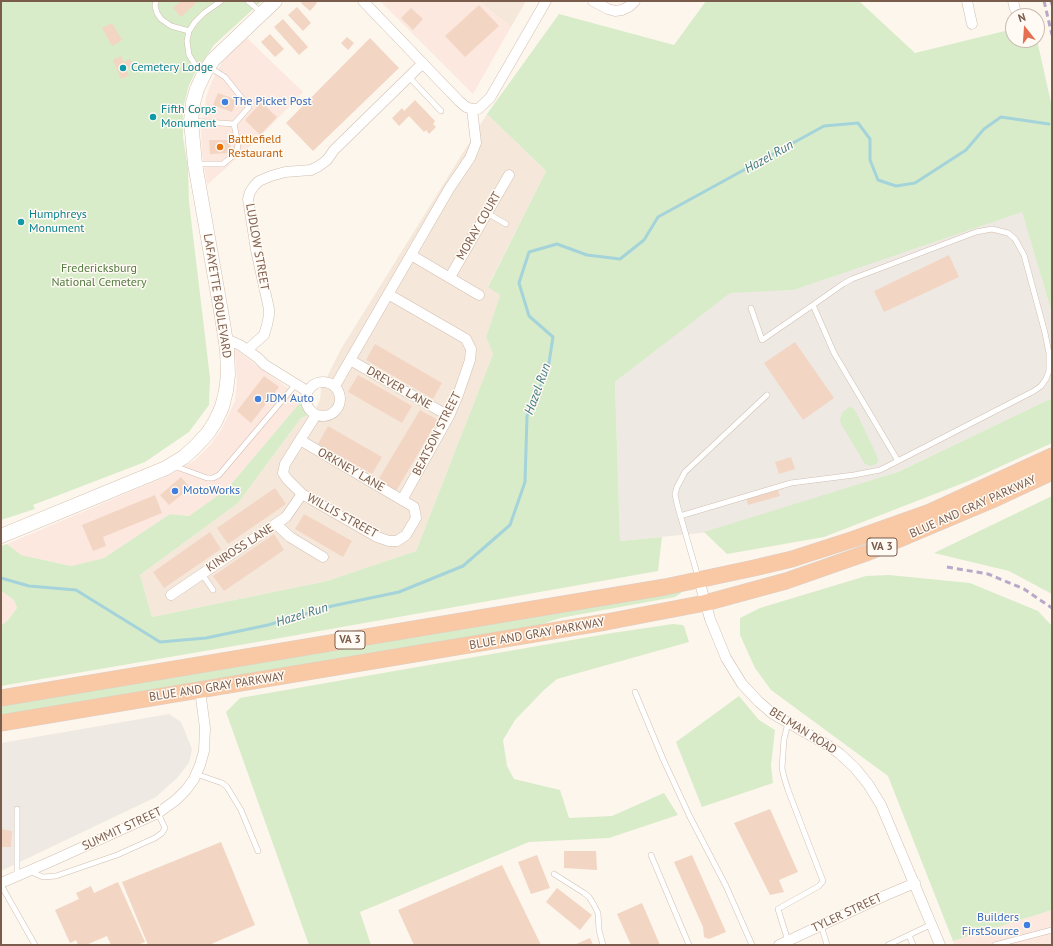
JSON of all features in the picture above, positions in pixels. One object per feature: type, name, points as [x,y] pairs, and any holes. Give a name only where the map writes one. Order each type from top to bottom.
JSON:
[{"type":"highway","name":"BLUE AND GRAY PARKWAY","points":[[1,698],[699,580],[792,558],[916,517],[1052,456]]},
{"type":"highway","name":"BLUE AND GRAY PARKWAY","points":[[1,723],[606,622],[706,603],[786,581],[869,552],[992,500],[1052,472]]},
{"type":"main road","name":"LAFAYETTE BOULEVARD","points":[[1,536],[134,482],[171,465],[194,448],[208,433],[218,417],[226,391],[228,375],[226,339],[195,164],[191,121],[193,103],[207,69],[213,60],[274,1]]},
{"type":"street","points":[[363,1],[459,101],[466,107],[472,109],[478,109],[490,98],[546,1]]},
{"type":"street","points":[[594,1],[608,9],[615,11],[622,10],[630,6],[635,1]]},
{"type":"street","points":[[967,1],[972,24]]},
{"type":"street","name":"LUDLOW STREET","points":[[248,350],[264,335],[268,325],[269,315],[256,250],[248,199],[250,192],[259,181],[271,176],[284,172],[311,170],[320,166],[327,160],[334,150],[423,63]]},
{"type":"street","points":[[335,386],[449,189],[470,158],[476,143],[472,109]]},
{"type":"street","name":"MORAY COURT","points":[[450,277],[509,175]]},
{"type":"street","points":[[411,255],[479,295]]},
{"type":"street","name":"BEATSON STREET","points":[[388,294],[466,339],[471,349],[470,360],[449,416],[402,500]]},
{"type":"street","points":[[226,339],[248,350],[265,365],[307,391]]},
{"type":"street","name":"DREVER LANE","points":[[350,360],[449,416]]},
{"type":"street","points":[[324,381],[335,386],[339,390],[341,396],[338,408],[330,415],[324,416],[316,414],[310,410],[306,399],[307,391],[316,382],[324,381]]},
{"type":"street","name":"WILLIS STREET","points":[[316,414],[285,464],[283,473],[287,480],[302,494],[377,537],[389,541],[397,541],[406,536],[416,518],[414,507],[402,500]]},
{"type":"street","name":"ORKNEY LANE","points":[[300,440],[402,500]]},
{"type":"street","name":"KINROSS LANE","points":[[171,595],[201,573],[286,517],[302,494]]},
{"type":"street","points":[[276,524],[290,537],[323,557]]},
{"type":"street","name":"BELMAN ROAD","points":[[699,580],[710,619],[732,670],[742,684],[773,714],[823,742],[840,754],[855,768],[868,784],[881,805],[940,945]]},
{"type":"street","name":"SUMMIT STREET","points":[[1,884],[158,813],[176,800],[186,790],[196,774],[202,758],[205,728],[200,690]]},
{"type":"street","name":"TYLER STREET","points":[[784,943],[915,883]]},
{"type":"lane","points":[[156,1],[157,14],[160,19],[171,26],[189,31]]},
{"type":"lane","points":[[220,1],[204,13],[189,31],[187,41],[188,55],[196,66],[225,77],[249,107],[234,124]]},
{"type":"lane","points":[[248,1],[261,13]]},
{"type":"lane","points":[[408,77],[440,112]]},
{"type":"lane","points":[[191,121],[234,124]]},
{"type":"lane","points":[[195,164],[223,164],[238,151],[234,124]]},
{"type":"lane","points":[[487,213],[506,224]]},
{"type":"lane","points":[[680,516],[791,483],[880,470],[1034,391],[1041,386],[1049,371],[1049,353],[1045,333],[1021,247],[1008,233],[992,229],[980,231],[852,279],[762,340],[751,308]]},
{"type":"lane","points":[[813,305],[834,353],[898,461]]},
{"type":"lane","points":[[171,465],[207,478],[213,478],[219,475],[296,384]]},
{"type":"lane","points":[[699,580],[675,494],[685,472],[767,395]]},
{"type":"lane","points":[[201,573],[213,590]]},
{"type":"lane","points":[[635,692],[663,759],[690,817],[726,886],[752,945]]},
{"type":"lane","points":[[784,943],[778,909],[819,886],[823,881],[788,790],[782,768],[784,739],[788,723]]},
{"type":"lane","points":[[196,774],[222,783],[228,787],[241,810],[258,851]]},
{"type":"lane","points":[[17,876],[18,809]]},
{"type":"lane","points":[[29,871],[43,877],[56,876],[117,855],[155,838],[162,833],[165,828],[158,813]]},
{"type":"lane","points":[[651,855],[689,945]]},
{"type":"lane","points":[[554,874],[589,897],[598,913],[599,930],[603,945]]},
{"type":"lane","points":[[1,884],[36,945]]},
{"type":"lane","points":[[888,945],[932,924]]},
{"type":"lane","points":[[821,925],[827,945]]},
{"type":"lane","points":[[995,945],[1052,930]]},
{"type":"lane","points":[[909,935],[913,945]]},
{"type":"shaded area","points":[[380,1],[479,1],[511,27],[473,94]]},
{"type":"shaded area","points":[[479,1],[526,1],[511,27]]},
{"type":"shaded area","points":[[247,38],[303,92],[258,139],[207,185],[202,152],[201,132],[206,98],[211,83],[222,62]]},
{"type":"shaded area","points":[[487,114],[546,171],[488,286],[500,295],[486,337],[493,354],[416,551],[327,581],[152,617],[140,575],[238,503],[301,418],[312,415],[320,400],[321,389],[341,349]]},
{"type":"shaded area","points":[[1022,211],[1052,313],[1052,398],[898,472],[711,532],[620,541],[615,382],[730,292],[794,290]]},
{"type":"shaded area","points":[[235,349],[303,399],[227,489],[189,516],[170,514],[104,558],[71,566],[20,555],[7,544],[172,474],[195,460],[210,445],[221,430],[235,401],[237,383]]},
{"type":"shaded area","points":[[1,591],[14,600],[17,608],[8,620],[1,626]]},
{"type":"shaded area","points":[[169,714],[181,722],[192,749],[189,763],[177,778],[156,797],[1,871],[1,743]]},
{"type":"shaded area","name":"Builders FirstSource","points":[[1052,910],[1052,945],[954,945],[953,941]]},
{"type":"green space","name":"Fredericksburg National Cemetery","points":[[1,1],[262,1],[214,45],[195,73],[189,85],[183,108],[183,137],[188,168],[189,202],[210,378],[209,405],[189,432],[145,462],[33,505],[35,509],[1,520]]},
{"type":"green space","points":[[706,1],[859,1],[915,53],[1005,31],[1005,48],[1039,48],[1052,107],[1052,313],[1022,212],[794,290],[730,293],[615,382],[620,541],[662,537],[658,571],[1,686],[1,626],[8,620],[17,608],[14,600],[1,591],[1,546],[7,544],[21,555],[71,566],[104,558],[170,514],[189,516],[227,489],[303,399],[307,416],[301,418],[238,503],[140,575],[152,617],[327,581],[416,551],[493,354],[486,337],[500,295],[488,287],[546,171],[487,114],[559,14],[674,45]]},
{"type":"green space","points":[[1052,398],[1052,443],[971,480],[824,537],[727,554],[704,532],[898,472]]},
{"type":"green space","points":[[849,407],[853,408],[856,412],[877,456],[878,461],[876,464],[871,466],[865,464],[841,424],[840,419],[842,413]]},
{"type":"green space","points":[[1052,496],[1052,594],[1009,571],[934,553]]},
{"type":"green space","points":[[889,575],[970,583],[1038,611],[1052,626],[1052,910],[953,941],[888,776],[771,690],[755,668],[740,635],[740,618],[760,608],[866,576]]},
{"type":"green space","points":[[681,591],[681,593],[675,597],[560,618],[540,625],[1,717],[1,703]]},
{"type":"green space","points":[[673,624],[684,626],[689,642],[557,679],[544,690],[515,720],[503,740],[507,766],[514,779],[560,790],[569,818],[612,816],[664,793],[678,815],[609,838],[529,842],[360,912],[371,945],[309,945],[226,712],[240,698],[612,633]]},
{"type":"green space","points":[[739,696],[759,720],[775,730],[771,765],[773,783],[702,807],[676,742]]},
{"type":"building","points":[[181,1],[198,1],[181,17],[173,8]]},
{"type":"building","points":[[303,1],[315,1],[317,3],[310,11],[301,3]]},
{"type":"building","points":[[479,5],[499,26],[465,57],[445,36]]},
{"type":"building","points":[[297,7],[311,23],[303,31],[288,15]]},
{"type":"building","points":[[411,8],[423,19],[413,30],[401,18]]},
{"type":"building","points":[[283,19],[308,47],[299,55],[274,27]]},
{"type":"building","points":[[112,23],[122,40],[112,46],[102,28]]},
{"type":"building","points":[[270,34],[284,49],[275,57],[261,42]]},
{"type":"building","points":[[347,37],[354,43],[348,50],[341,43]]},
{"type":"building","points":[[370,38],[399,68],[313,151],[286,123]]},
{"type":"building","name":"Cemetery Lodge","points":[[121,56],[123,62],[130,59],[133,66],[126,69],[129,75],[121,79],[113,60]]},
{"type":"building","name":"The Picket Post","points":[[218,93],[237,100],[232,112],[213,105]]},
{"type":"building","points":[[415,100],[435,121],[433,124],[436,127],[429,134],[426,130],[424,132],[409,116],[399,126],[392,118],[402,108],[404,111]]},
{"type":"building","points":[[260,101],[277,117],[260,135],[245,120],[257,107],[256,105]]},
{"type":"building","name":"Battlefield Restaurant","points":[[209,140],[230,140],[231,153],[210,154]]},
{"type":"building","points":[[949,255],[959,277],[884,312],[874,291]]},
{"type":"building","points":[[795,342],[834,398],[803,420],[764,363]]},
{"type":"building","points":[[375,344],[442,383],[433,399],[366,360]]},
{"type":"building","points":[[358,375],[412,406],[402,423],[348,392]]},
{"type":"building","name":"JDM Auto","points":[[264,376],[279,387],[251,423],[237,411]]},
{"type":"building","points":[[420,410],[438,420],[396,491],[378,480]]},
{"type":"building","points":[[328,426],[382,457],[372,474],[318,444]]},
{"type":"building","points":[[791,457],[795,469],[779,474],[775,462]]},
{"type":"building","name":"MotoWorks","points":[[181,477],[190,488],[169,505],[160,495]]},
{"type":"building","points":[[275,488],[286,504],[228,544],[217,528]]},
{"type":"building","points":[[778,490],[780,496],[748,505],[746,498]]},
{"type":"building","points":[[155,495],[162,513],[103,537],[106,546],[93,551],[82,525]]},
{"type":"building","points":[[304,514],[352,541],[343,557],[295,529]]},
{"type":"building","points":[[210,532],[221,549],[164,588],[153,572]]},
{"type":"building","points":[[274,534],[284,550],[224,591],[213,576]]},
{"type":"building","points":[[770,809],[798,872],[779,880],[784,892],[770,895],[734,823]]},
{"type":"building","points":[[1,829],[12,831],[11,847],[1,847]]},
{"type":"building","points":[[221,842],[255,925],[209,945],[148,945],[122,882]]},
{"type":"building","points":[[564,851],[596,851],[597,870],[564,868]]},
{"type":"building","points":[[537,855],[550,888],[531,894],[518,862]]},
{"type":"building","points":[[692,855],[726,932],[709,939],[704,937],[703,927],[674,862]]},
{"type":"building","points":[[502,865],[541,945],[414,945],[398,910]]},
{"type":"building","points":[[118,882],[145,942],[137,945],[111,945],[107,936],[86,945],[78,945],[76,940],[70,943],[55,910],[79,899],[76,893],[91,886],[94,893]]},
{"type":"building","points":[[557,888],[592,915],[580,930],[546,902]]},
{"type":"building","points":[[642,903],[660,945],[631,945],[617,914]]},
{"type":"building","points":[[590,938],[593,945],[574,945]]},
{"type":"waterway","name":"Hazel Run","points":[[1,578],[29,586],[76,590],[160,642],[206,638],[268,625],[332,606],[399,592],[463,566],[510,525],[525,482],[527,416],[548,369],[553,337],[529,316],[519,283],[529,252],[557,244],[587,255],[620,259],[644,240],[658,217],[824,126],[858,123],[870,139],[870,160],[878,180],[896,186],[915,183],[966,150],[984,129],[1001,117],[1049,124]]},
{"type":"railway","points":[[1044,1],[1052,35]]},
{"type":"railway","points":[[1051,1],[1052,5]]},
{"type":"railway","points":[[947,567],[988,574],[1024,589],[1052,608]]},
{"type":"place","name":"Cemetery Lodge","points":[[123,68]]},
{"type":"place","name":"The Picket Post","points":[[225,102]]},
{"type":"place","name":"Fifth Corps Monument","points":[[153,117]]},
{"type":"place","name":"Battlefield Restaurant","points":[[220,147]]},
{"type":"place","name":"Humphreys Monument","points":[[21,222]]},
{"type":"place","name":"JDM Auto","points":[[258,399]]},
{"type":"place","name":"MotoWorks","points":[[175,491]]},
{"type":"place","name":"Builders FirstSource","points":[[1027,925]]}]
